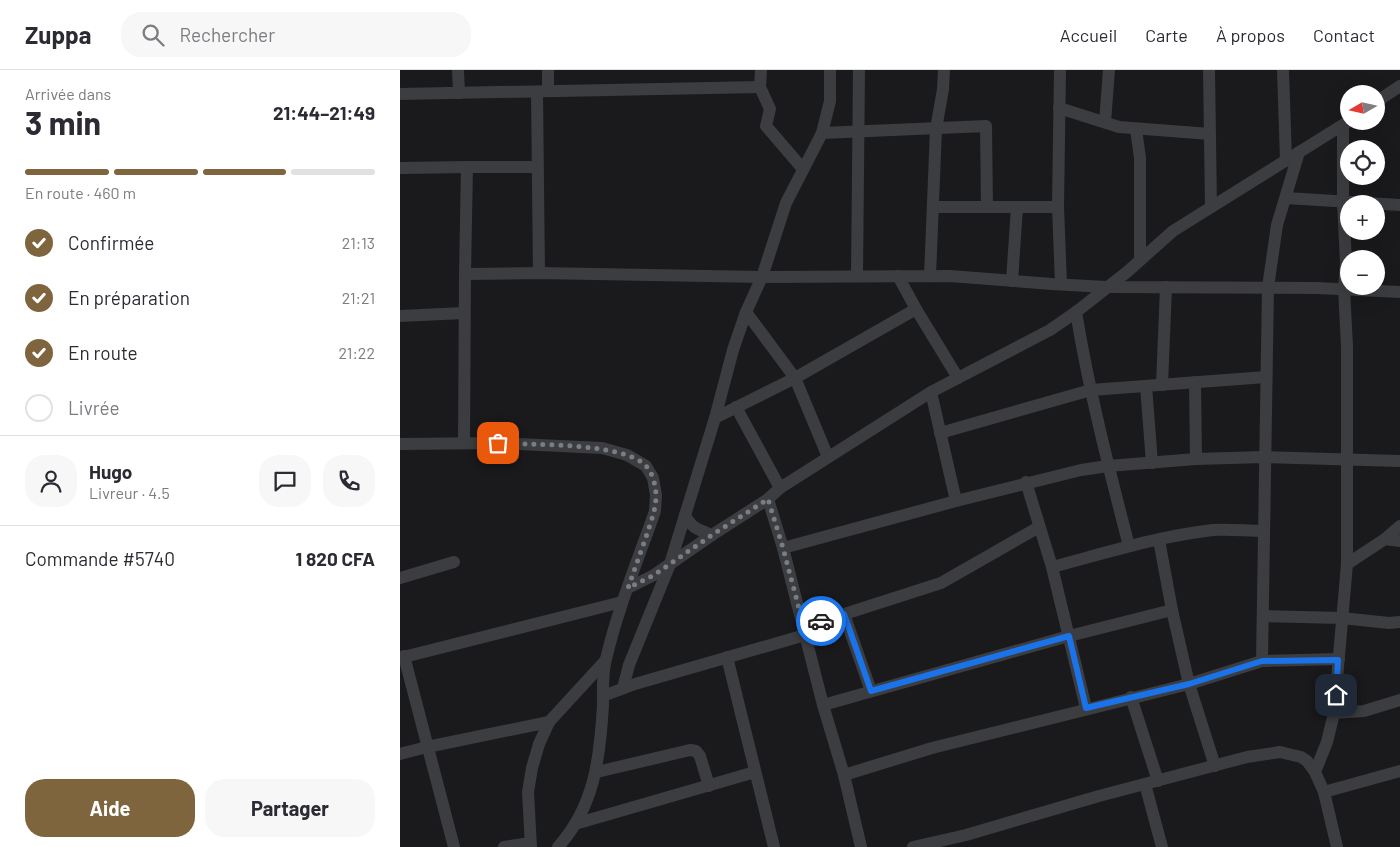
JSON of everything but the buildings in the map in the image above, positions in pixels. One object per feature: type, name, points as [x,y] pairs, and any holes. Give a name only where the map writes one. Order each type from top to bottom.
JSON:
[{"type":"street","points":[[458,70],[459,93]]},
{"type":"street","points":[[539,273],[537,167],[542,92],[548,70]]},
{"type":"street","points":[[761,70],[760,87],[770,109],[766,126],[803,169]]},
{"type":"street","points":[[623,688],[629,665],[670,564],[715,418],[732,350],[762,277],[786,203],[822,133],[830,101],[830,70]]},
{"type":"street","points":[[857,276],[859,70]]},
{"type":"street","points":[[930,276],[936,129],[943,89],[944,70]]},
{"type":"street","points":[[1060,70],[1058,207],[1061,284]]},
{"type":"street","points":[[1105,122],[1109,70]]},
{"type":"street","points":[[1209,70],[1211,208]]},
{"type":"street","points":[[1283,70],[1286,161]]},
{"type":"street","points":[[1385,96],[1400,86]]},
{"type":"street","points":[[400,94],[760,87]]},
{"type":"street","points":[[1059,108],[1119,127],[1210,134]]},
{"type":"street","points":[[822,133],[986,126],[987,207]]},
{"type":"street","points":[[628,588],[654,575],[768,499],[780,488],[931,392],[1050,330],[1076,312],[1173,231],[1340,127]]},
{"type":"street","points":[[1136,129],[1140,173],[1140,260]]},
{"type":"street","points":[[1343,195],[1346,130]]},
{"type":"street","points":[[1262,661],[1268,287],[1277,225],[1300,152]]},
{"type":"street","points":[[464,443],[464,274],[467,167]]},
{"type":"street","points":[[400,168],[537,167]]},
{"type":"street","points":[[1286,198],[1340,201]]},
{"type":"street","points":[[1385,204],[1400,205]]},
{"type":"street","points":[[933,207],[1058,207]]},
{"type":"street","points":[[1012,281],[1017,207]]},
{"type":"street","points":[[464,274],[539,273],[762,277],[950,276],[1106,287],[1340,289]]},
{"type":"street","points":[[898,276],[958,378]]},
{"type":"street","points":[[1162,385],[1166,287]]},
{"type":"street","points":[[1385,291],[1400,292]]},
{"type":"street","points":[[1315,772],[1327,742],[1334,713],[1347,564],[1347,346],[1344,295]]},
{"type":"street","points":[[715,418],[795,378],[916,308]]},
{"type":"street","points":[[746,312],[795,378],[828,457]]},
{"type":"street","points":[[1076,312],[1108,466],[1129,546]]},
{"type":"street","points":[[400,316],[464,313]]},
{"type":"street","points":[[940,433],[1091,390],[1266,377]]},
{"type":"street","points":[[1195,382],[1196,459]]},
{"type":"street","points":[[1146,386],[1152,463]]},
{"type":"street","points":[[931,392],[956,501]]},
{"type":"street","points":[[736,406],[780,488]]},
{"type":"street","points":[[400,444],[498,443],[602,448],[627,455],[646,466],[653,478],[656,495],[654,511],[622,602],[605,661],[596,772],[589,794],[575,824],[558,847]]},
{"type":"street","points":[[783,548],[1026,482],[1108,466],[1196,459],[1264,457],[1400,461]]},
{"type":"street","points":[[1026,482],[1052,567],[1086,708]]},
{"type":"street","points":[[768,499],[783,548],[823,705],[844,775],[861,847]]},
{"type":"street","points":[[685,514],[694,528],[712,535]]},
{"type":"street","points":[[1347,564],[1385,539],[1400,526]]},
{"type":"street","points":[[603,696],[804,631],[844,614],[941,583],[1039,527]]},
{"type":"street","points":[[1052,567],[1129,546],[1216,530],[1264,531]]},
{"type":"street","points":[[1385,539],[1400,540]]},
{"type":"street","points":[[1159,540],[1172,610],[1189,684],[1215,766]]},
{"type":"street","points":[[400,578],[454,562]]},
{"type":"street","points":[[454,847],[402,657],[622,602]]},
{"type":"street","points":[[823,705],[1069,636],[1172,610]]},
{"type":"street","points":[[844,614],[871,691]]},
{"type":"street","points":[[1262,616],[1400,622]]},
{"type":"street","points":[[727,656],[774,847]]},
{"type":"street","points":[[844,775],[932,748],[1086,708],[1189,684],[1262,661],[1338,660]]},
{"type":"street","points":[[504,847],[530,845],[528,792],[537,752],[549,722],[605,661]]},
{"type":"street","points":[[1132,697],[1158,781]]},
{"type":"street","points":[[1334,713],[1364,710],[1400,700]]},
{"type":"street","points":[[400,754],[549,722]]},
{"type":"street","points":[[596,772],[690,750],[696,751],[700,756],[709,786]]},
{"type":"street","points":[[913,847],[968,841],[1145,784],[1247,757],[1280,752],[1301,756],[1315,772],[1324,792],[1337,847]]},
{"type":"street","points":[[575,824],[755,772]]},
{"type":"street","points":[[1324,792],[1400,772]]},
{"type":"street","points":[[1145,784],[1162,847]]},
{"type":"way so far","points":[[498,443],[602,448],[627,455],[646,466],[653,478],[655,487],[654,511],[628,588],[654,575],[768,499],[804,627],[821,621]]},
{"type":"route","points":[[821,621],[844,614],[871,691],[1069,636],[1086,708],[1189,684],[1262,661],[1338,660],[1336,695]]}]
